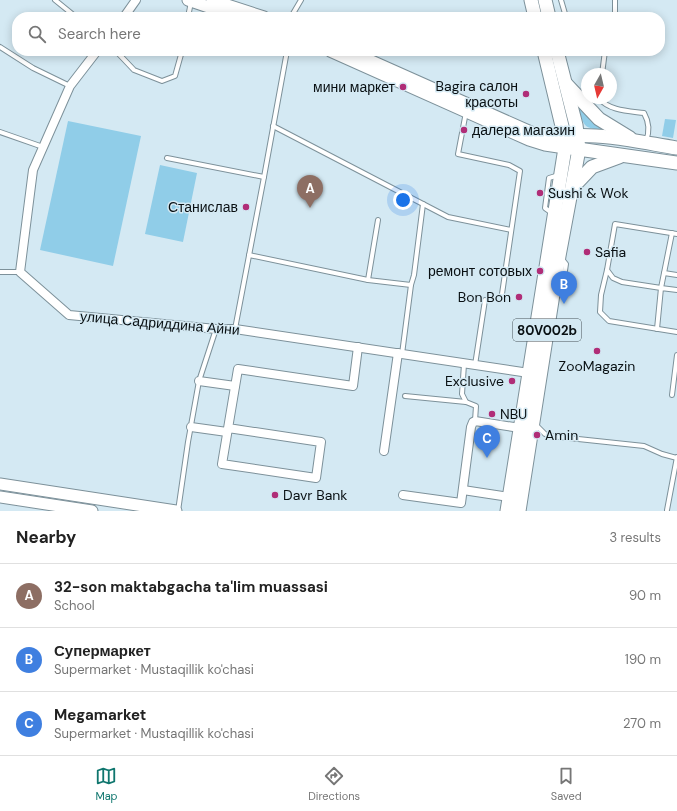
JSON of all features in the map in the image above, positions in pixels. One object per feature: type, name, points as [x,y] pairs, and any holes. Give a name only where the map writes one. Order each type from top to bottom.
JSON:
[{"type":"main road","points":[[212,0],[249,12]]},
{"type":"main road","points":[[531,0],[534,12]]},
{"type":"main road","points":[[545,0],[548,12]]},
{"type":"main road","points":[[189,1],[223,12]]},
{"type":"main road","points":[[341,56],[535,142],[553,146],[578,135],[583,135],[677,148]]},
{"type":"main road","points":[[360,56],[531,132],[564,142],[579,149],[677,163]]},
{"type":"main road","name":"80V002b","points":[[507,511],[555,216],[564,142],[562,126],[545,56]]},
{"type":"main road","name":"80V002b","points":[[518,511],[559,256],[579,149],[578,135],[558,56]]},
{"type":"main road","points":[[565,82],[599,119],[640,142]]},
{"type":"main road","points":[[572,188],[592,167],[608,160],[623,156]]},
{"type":"main road","points":[[0,484],[177,511]]},
{"type":"main road","points":[[0,497],[92,511]]},
{"type":"street","points":[[128,12],[136,0]]},
{"type":"street","points":[[20,272],[33,170],[70,86],[93,56]]},
{"type":"street","name":"улица Садриддина Айни","points":[[20,272],[69,315],[216,329],[235,329],[529,373]]},
{"type":"street","points":[[191,427],[228,430],[321,442],[316,478],[222,464],[228,430],[238,369],[353,386],[358,347]]},
{"type":"street","points":[[384,452],[400,354]]},
{"type":"street","points":[[199,381],[235,386]]},
{"type":"street","points":[[403,494],[461,503],[471,427],[473,422],[475,421],[520,428]]},
{"type":"street","points":[[463,490],[509,497]]},
{"type":"lane","points":[[55,0],[70,12]]},
{"type":"lane","points":[[294,12],[301,0]]},
{"type":"lane","points":[[561,0],[565,12]]},
{"type":"lane","points":[[615,0],[615,12]]},
{"type":"lane","points":[[188,12],[189,1]]},
{"type":"lane","points":[[0,47],[12,55]]},
{"type":"lane","points":[[14,56],[33,68],[70,86]]},
{"type":"lane","points":[[121,56],[134,70],[162,81],[175,76],[181,56]]},
{"type":"lane","points":[[235,329],[286,56]]},
{"type":"lane","points":[[603,68],[604,56]]},
{"type":"lane","points":[[604,104],[644,113],[648,120],[649,134],[640,142]]},
{"type":"lane","points":[[467,112],[458,154],[509,165],[520,171],[502,294]]},
{"type":"lane","points":[[273,126],[448,217],[511,230]]},
{"type":"lane","points":[[0,132],[44,147]]},
{"type":"lane","points":[[167,158],[264,177]]},
{"type":"lane","points":[[400,354],[411,285],[414,275],[423,204]]},
{"type":"lane","points":[[368,280],[378,220]]},
{"type":"lane","points":[[677,234],[614,224],[607,270],[601,295],[600,312],[609,321],[677,332]]},
{"type":"lane","points":[[657,329],[661,288],[672,233]]},
{"type":"lane","points":[[249,255],[368,280],[411,285]]},
{"type":"lane","points":[[607,270],[613,278],[622,282],[677,290]]},
{"type":"lane","points":[[0,272],[20,272]]},
{"type":"lane","points":[[664,272],[677,275]]},
{"type":"lane","points":[[475,366],[485,300]]},
{"type":"lane","points":[[177,511],[199,381],[216,329]]},
{"type":"lane","points":[[672,395],[677,355]]},
{"type":"lane","points":[[464,364],[462,394],[466,402]]},
{"type":"lane","points":[[405,396],[466,402],[476,406],[475,421]]},
{"type":"lane","points":[[533,422],[545,434],[550,436],[644,446],[662,454],[677,458],[667,510]]},
{"type":"shaded area","points":[[577,100],[614,132],[586,126],[581,118]]},
{"type":"shaded area","points":[[665,119],[676,120],[673,138],[662,136]]},
{"type":"shaded area","points":[[68,121],[141,136],[113,266],[40,250]]},
{"type":"shaded area","points":[[160,165],[197,173],[183,242],[145,234]]},
{"type":"place","name":"мини маркет","points":[[403,87]]},
{"type":"place","name":"Bagira салон красоты","points":[[526,94]]},
{"type":"place","name":"далера магазин","points":[[464,130]]},
{"type":"place","name":"Sushi & Wok","points":[[540,193]]},
{"type":"place","name":"Станислав","points":[[246,207]]},
{"type":"place","name":"32-son maktabgacha ta'lim muassasi","points":[[310,208]]},
{"type":"place","name":"Safia","points":[[587,252]]},
{"type":"place","name":"ремонт сотовых","points":[[540,271]]},
{"type":"place","name":"Bon Bon","points":[[519,297]]},
{"type":"place","name":"Супермаркет","points":[[564,304]]},
{"type":"place","name":"ZooMagazin","points":[[597,351]]},
{"type":"place","name":"Exclusive","points":[[512,381]]},
{"type":"place","name":"NBU","points":[[492,414]]},
{"type":"place","name":"Amin","points":[[537,435]]},
{"type":"place","name":"Megamarket","points":[[487,458]]},
{"type":"place","name":"Davr Bank","points":[[275,495]]}]
